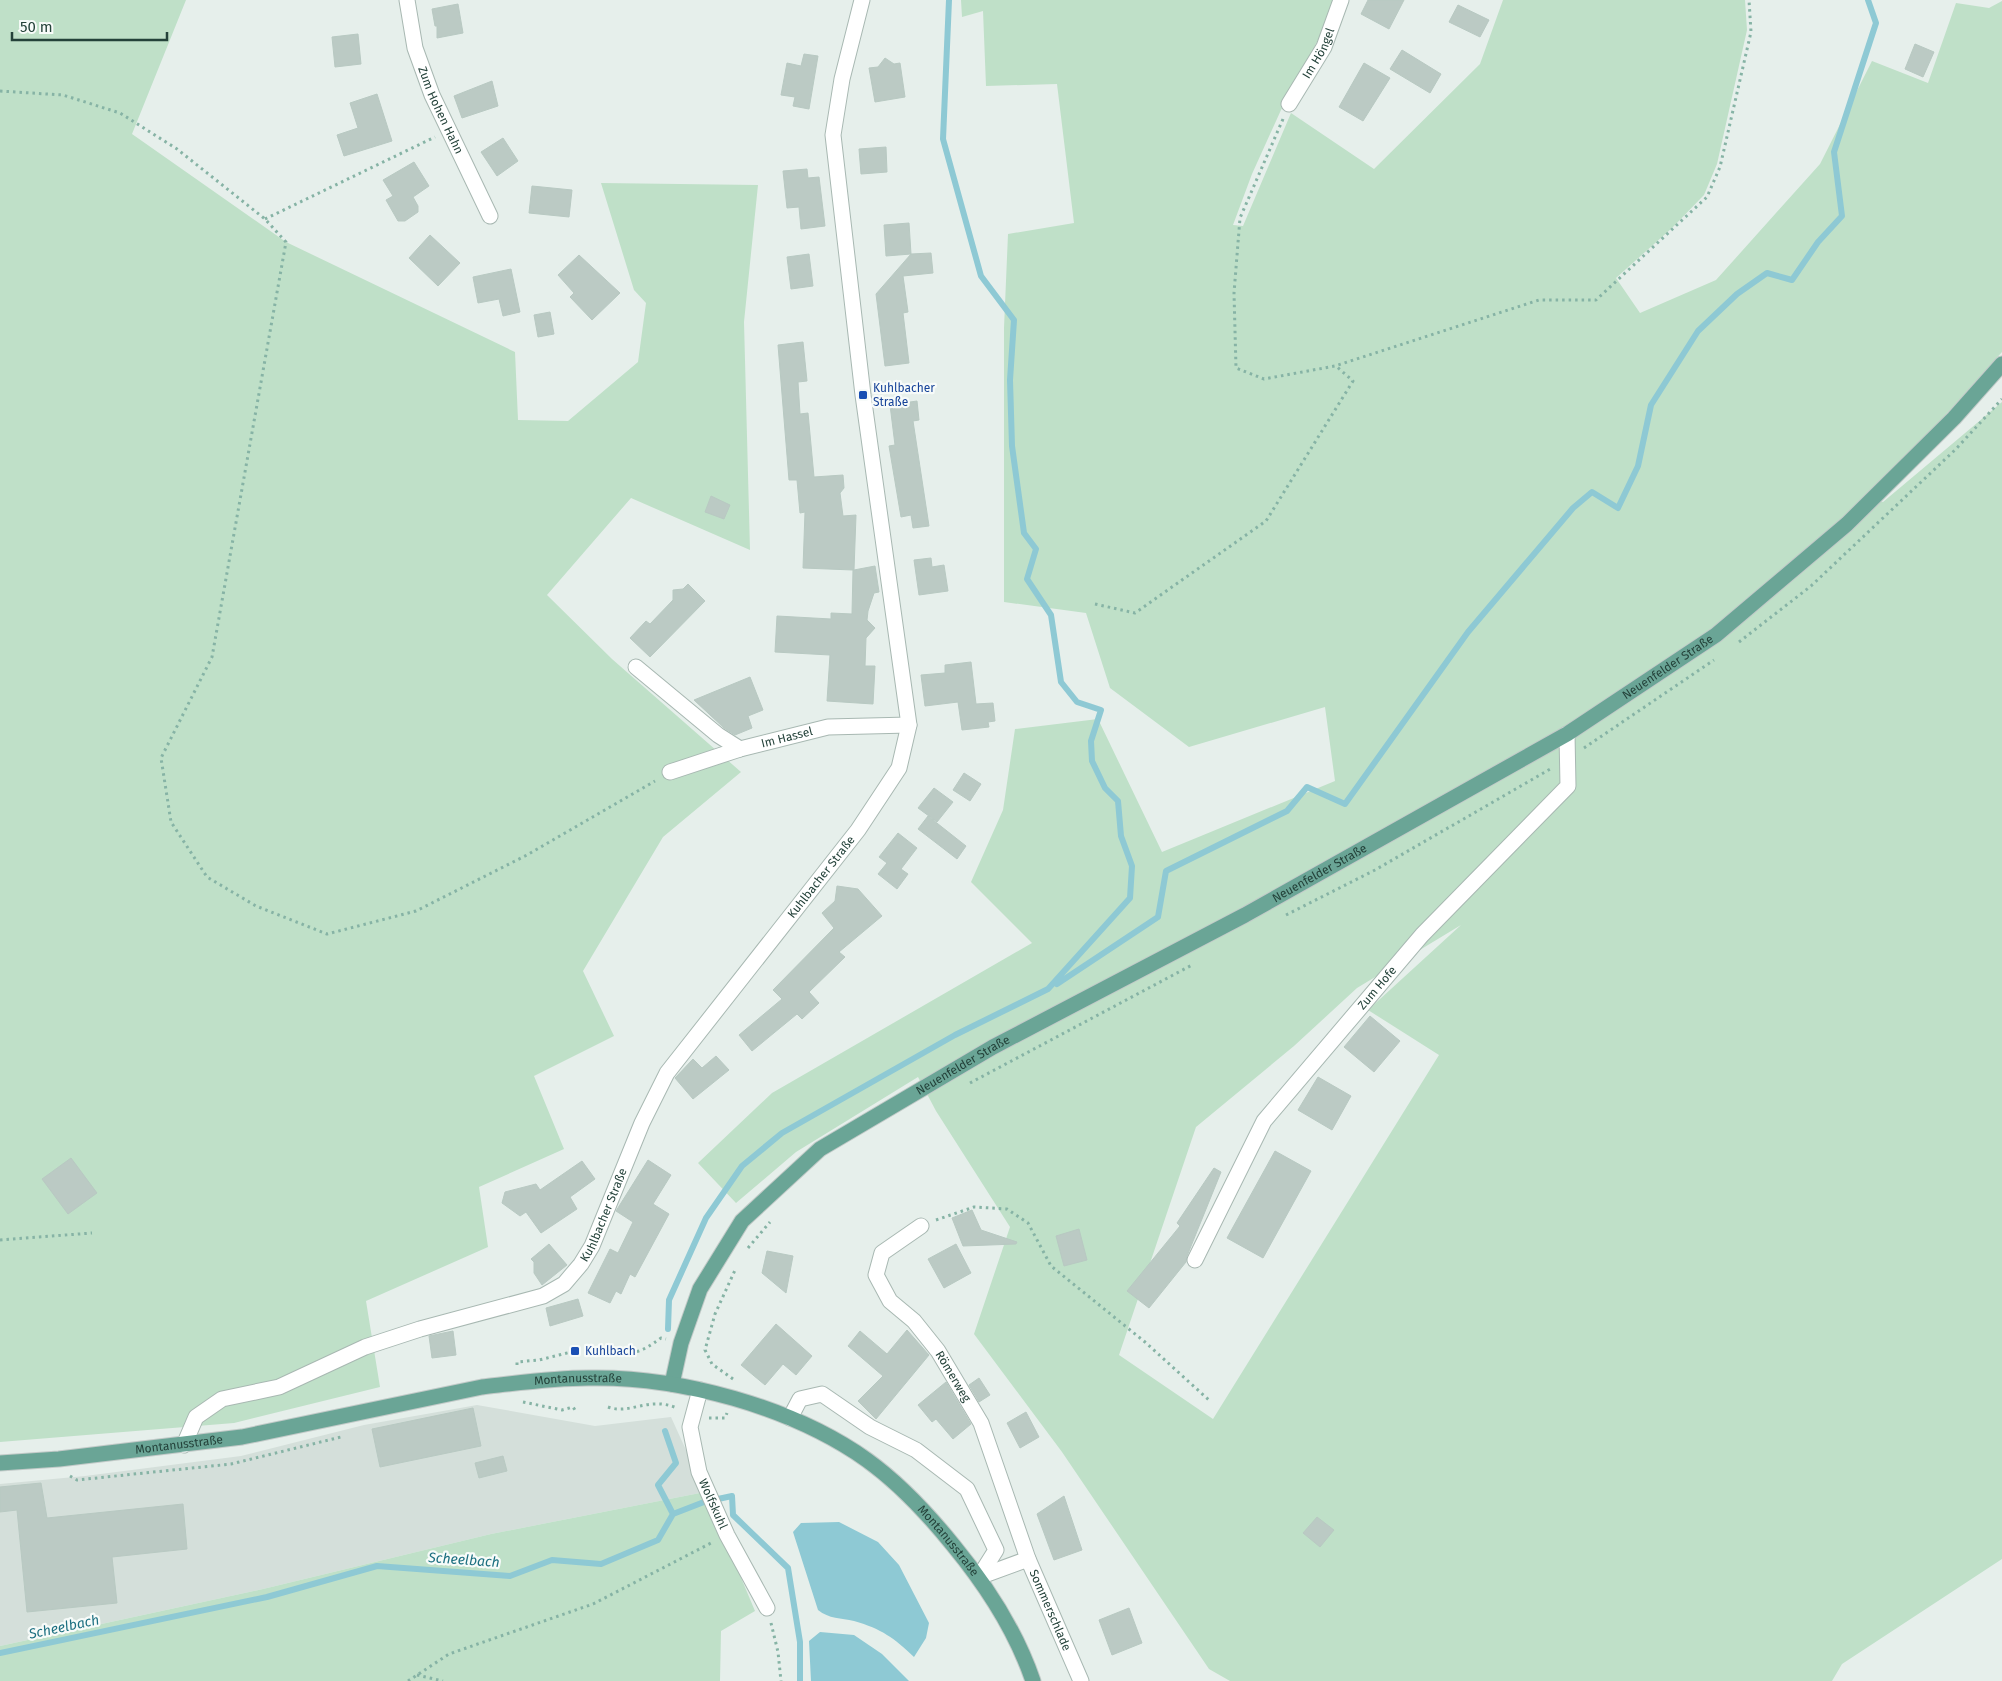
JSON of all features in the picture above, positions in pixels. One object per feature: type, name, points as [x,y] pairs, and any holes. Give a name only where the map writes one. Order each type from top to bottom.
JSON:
[{"type":"main road","name":"Neuenfelder Straße","points":[[672,1384],[681,1343],[700,1289],[742,1221],[820,1149],[993,1047],[1245,915],[1567,734],[1716,634],[1847,524],[1954,418],[2002,364]]},
{"type":"main road","name":"Montanusstraße","points":[[0,1463],[59,1460],[242,1437],[482,1387],[588,1378],[672,1384],[700,1390],[790,1418],[825,1435],[874,1467],[905,1492],[940,1529],[979,1577],[1008,1625],[1033,1681]]},
{"type":"street","name":"Zum Hohen Hahn","points":[[407,0],[415,48],[432,95],[490,216]]},
{"type":"street","name":"Kuhlbacher Straße","points":[[184,1445],[196,1417],[222,1399],[279,1387],[365,1347],[420,1329],[543,1296],[564,1284],[582,1264],[592,1246],[642,1123],[667,1073],[858,830],[899,768],[908,725],[864,404],[833,135],[842,80],[862,0]]},
{"type":"street","name":"Im Höngel","points":[[1289,104],[1324,47],[1341,0]]},
{"type":"street","points":[[636,667],[718,735],[740,748]]},
{"type":"street","name":"Im Hassel","points":[[670,772],[740,748],[828,727],[908,725]]},
{"type":"street","name":"Zum Hofe","points":[[1195,1260],[1264,1121],[1422,935],[1568,786],[1567,734]]},
{"type":"street","name":"Römerweg","points":[[921,1226],[882,1253],[876,1274],[890,1301],[914,1321],[938,1351],[981,1423],[1028,1559]]},
{"type":"street","name":"Wolfskuhl","points":[[700,1390],[690,1427],[699,1472],[727,1535],[767,1608]]},
{"type":"street","points":[[790,1418],[800,1400],[822,1394],[870,1427],[916,1450],[967,1489],[996,1550],[979,1577]]},
{"type":"street","name":"Sommerschlade","points":[[979,1577],[1028,1559],[1081,1681]]},
{"type":"path","points":[[1289,104],[1240,218],[1234,293],[1236,368],[1264,380],[1335,366],[1539,300],[1596,300],[1707,197],[1720,166],[1751,32],[1749,0]]},
{"type":"path","points":[[0,91],[63,95],[120,114],[177,149],[265,219],[286,242],[212,657],[161,758],[171,822],[207,877],[256,906],[327,934],[416,911],[527,855],[670,772]]},
{"type":"path","points":[[265,219],[449,130]]},
{"type":"path","points":[[1095,604],[1135,613],[1266,521],[1353,381],[1335,366]]},
{"type":"path","points":[[921,1226],[947,1215],[974,1207],[1007,1209],[1028,1223],[1052,1266],[1145,1342],[1210,1401]]},
{"type":"path","points":[[0,1240],[92,1234]]},
{"type":"path","points":[[611,1352],[635,1354],[644,1351],[661,1338],[681,1343]]},
{"type":"path","points":[[608,1407],[618,1410],[648,1403],[671,1405],[693,1415]]},
{"type":"path","points":[[408,1681],[449,1654],[593,1604],[727,1535]]},
{"type":"path","points":[[767,1608],[778,1652],[782,1681]]},
{"type":"path","points":[[417,1675],[443,1681]]},
{"type":"shaded area","points":[[477,1405],[595,1426],[671,1417],[705,1492],[491,1534],[263,1589],[0,1646],[0,1484],[85,1476],[241,1456],[364,1425]]},
{"type":"green space","points":[[0,0],[186,0],[132,134],[286,242],[515,352],[518,420],[568,421],[638,362],[646,303],[634,290],[601,183],[758,185],[744,322],[750,550],[631,498],[547,595],[612,659],[741,772],[663,837],[583,971],[614,1036],[534,1076],[564,1149],[479,1187],[488,1247],[366,1301],[380,1387],[234,1423],[0,1442]]},
{"type":"green space","points":[[961,0],[1333,0],[1319,38],[1281,110],[1252,174],[1233,225],[1243,226],[1291,113],[1374,169],[1480,64],[1503,0],[1745,0],[1747,30],[1717,164],[1704,195],[1672,228],[1616,278],[1640,313],[1716,280],[1820,164],[1872,61],[1928,83],[1956,3],[1989,8],[2002,1],[2002,352],[1872,497],[1883,502],[2002,402],[2002,1559],[1842,1664],[1832,1681],[1230,1681],[1209,1669],[1062,1452],[974,1334],[1010,1227],[936,1111],[918,1077],[796,1152],[736,1203],[698,1163],[772,1093],[1032,943],[971,882],[1003,810],[1015,729],[1098,719],[1162,852],[1335,781],[1325,707],[1189,747],[1110,688],[1086,613],[1004,602],[1004,328],[1008,234],[1074,223],[1057,84],[986,86],[983,11],[962,17]],"holes":[[[1461,925],[1368,1010],[1439,1055],[1213,1419],[1119,1355],[1196,1127],[1294,1046],[1357,988]]]},
{"type":"green space","points":[[705,1492],[755,1611],[721,1631],[720,1681],[0,1681],[0,1646],[263,1589],[491,1534]]},
{"type":"water","points":[[839,1522],[878,1542],[899,1565],[929,1623],[926,1638],[914,1657],[894,1639],[880,1631],[854,1621],[831,1617],[818,1610],[793,1532],[801,1523]]},
{"type":"water","points":[[820,1632],[854,1635],[882,1654],[909,1681],[811,1681],[809,1641]]},
{"type":"building","points":[[1368,0],[1404,0],[1389,29],[1361,14]]},
{"type":"building","points":[[458,4],[463,33],[437,38],[437,26],[435,26],[432,9]]},
{"type":"building","points":[[1458,5],[1489,20],[1480,37],[1449,22]]},
{"type":"building","points":[[358,34],[361,64],[335,67],[332,37]]},
{"type":"building","points":[[1915,44],[1934,52],[1923,77],[1905,69]]},
{"type":"building","points":[[1402,50],[1441,74],[1430,93],[1390,69]]},
{"type":"building","points":[[804,54],[818,56],[809,109],[793,106],[795,97],[781,95],[787,63],[801,66]]},
{"type":"building","points":[[885,58],[894,64],[900,63],[905,97],[875,102],[869,68],[878,67]]},
{"type":"building","points":[[1364,63],[1390,78],[1363,121],[1339,107]]},
{"type":"building","points":[[492,81],[498,106],[462,118],[454,96]]},
{"type":"building","points":[[377,94],[392,141],[344,156],[337,135],[358,128],[350,103]]},
{"type":"building","points":[[503,138],[518,161],[497,176],[481,152]]},
{"type":"building","points":[[886,147],[887,172],[861,174],[859,149]]},
{"type":"building","points":[[414,162],[429,186],[413,197],[418,206],[418,212],[405,221],[398,221],[386,200],[393,196],[383,180]]},
{"type":"building","points":[[807,169],[808,178],[819,177],[825,226],[801,229],[799,207],[787,208],[783,171]]},
{"type":"building","points":[[532,186],[572,190],[569,217],[529,213]]},
{"type":"building","points":[[909,223],[911,254],[886,256],[884,225]]},
{"type":"building","points":[[430,235],[460,263],[438,286],[409,258]]},
{"type":"building","points":[[931,253],[933,273],[903,276],[908,312],[903,313],[909,363],[885,366],[876,294],[911,254]]},
{"type":"building","points":[[809,254],[813,286],[791,289],[787,257]]},
{"type":"building","points":[[579,255],[620,293],[592,320],[570,297],[574,293],[558,275]]},
{"type":"building","points":[[511,269],[520,312],[503,316],[499,299],[478,303],[473,277]]},
{"type":"building","points":[[550,312],[554,334],[538,337],[534,315]]},
{"type":"building","points":[[803,342],[807,381],[798,382],[800,414],[808,413],[814,477],[843,475],[844,488],[840,493],[843,516],[856,515],[854,570],[875,566],[879,592],[874,593],[868,611],[867,620],[875,628],[866,638],[865,666],[875,666],[873,704],[827,701],[830,655],[775,652],[777,616],[831,619],[831,613],[852,614],[853,570],[803,568],[805,512],[800,513],[797,480],[789,480],[778,345]]},
{"type":"building","points":[[917,401],[919,420],[913,421],[929,526],[913,528],[911,515],[901,517],[889,446],[895,445],[890,405]]},
{"type":"building","points":[[711,496],[730,505],[724,519],[705,512]]},
{"type":"building","points":[[931,558],[932,567],[944,565],[948,591],[919,595],[914,560]]},
{"type":"building","points":[[688,584],[705,601],[650,657],[630,638],[646,621],[650,624],[673,600],[673,590],[683,589]]},
{"type":"building","points":[[971,662],[976,704],[993,703],[995,721],[988,722],[989,727],[962,730],[958,702],[925,706],[921,675],[945,673],[945,665]]},
{"type":"building","points":[[750,677],[763,710],[748,716],[752,728],[735,735],[724,728],[694,700]]},
{"type":"building","points":[[964,773],[981,784],[970,801],[953,790]]},
{"type":"building","points":[[934,788],[953,802],[937,822],[918,808]]},
{"type":"building","points":[[928,816],[966,846],[957,859],[918,829]]},
{"type":"building","points":[[898,833],[917,848],[901,869],[908,874],[897,889],[878,874],[887,863],[879,857]]},
{"type":"building","points":[[837,886],[858,889],[882,916],[839,952],[845,957],[809,992],[819,1003],[802,1019],[797,1014],[752,1051],[739,1035],[782,999],[773,990],[834,928],[822,913],[835,901]]},
{"type":"building","points":[[1370,1016],[1400,1041],[1374,1072],[1344,1047]]},
{"type":"building","points":[[716,1056],[729,1070],[693,1099],[675,1078],[693,1059],[702,1068]]},
{"type":"building","points":[[1318,1077],[1351,1096],[1332,1130],[1298,1110]]},
{"type":"building","points":[[1275,1151],[1311,1171],[1263,1258],[1227,1238]]},
{"type":"building","points":[[71,1158],[97,1193],[68,1214],[42,1179]]},
{"type":"building","points":[[648,1160],[671,1175],[653,1204],[669,1214],[635,1277],[630,1274],[621,1294],[616,1291],[610,1303],[588,1293],[610,1249],[618,1253],[633,1222],[616,1211]]},
{"type":"building","points":[[582,1161],[595,1179],[570,1197],[577,1209],[541,1233],[526,1212],[520,1216],[502,1203],[505,1192],[536,1184],[540,1190]]},
{"type":"building","points":[[1214,1168],[1221,1172],[1186,1262],[1149,1308],[1127,1291],[1180,1226],[1177,1223]]},
{"type":"building","points":[[972,1210],[981,1230],[1017,1242],[1016,1244],[963,1246],[952,1218]]},
{"type":"building","points":[[1079,1229],[1087,1260],[1064,1266],[1056,1236]]},
{"type":"building","points":[[549,1244],[567,1265],[542,1285],[534,1273],[534,1262],[531,1259]]},
{"type":"building","points":[[956,1244],[971,1273],[944,1288],[928,1259]]},
{"type":"building","points":[[767,1251],[793,1256],[786,1293],[762,1273]]},
{"type":"building","points":[[578,1299],[583,1316],[550,1326],[546,1308]]},
{"type":"building","points":[[776,1324],[812,1356],[796,1375],[783,1364],[765,1385],[741,1365]]},
{"type":"building","points":[[907,1330],[929,1355],[876,1419],[858,1401],[883,1376],[848,1346],[860,1331],[887,1354]]},
{"type":"building","points":[[453,1331],[456,1355],[432,1358],[429,1336]]},
{"type":"building","points":[[979,1378],[990,1395],[979,1402],[969,1385]]},
{"type":"building","points":[[946,1382],[971,1424],[953,1439],[936,1419],[932,1422],[918,1405]]},
{"type":"building","points":[[473,1408],[481,1446],[380,1467],[372,1429]]},
{"type":"building","points":[[1026,1412],[1039,1437],[1020,1448],[1007,1423]]},
{"type":"building","points":[[503,1456],[507,1471],[479,1478],[475,1463]]},
{"type":"building","points":[[41,1483],[47,1518],[183,1504],[187,1549],[112,1557],[117,1603],[27,1612],[17,1510],[0,1512],[0,1487]]},
{"type":"building","points":[[1064,1496],[1082,1550],[1054,1560],[1037,1514]]},
{"type":"building","points":[[1317,1517],[1334,1530],[1320,1547],[1303,1533]]},
{"type":"building","points":[[1129,1608],[1142,1643],[1112,1655],[1099,1620]]},
{"type":"waterway","points":[[668,1329],[669,1300],[706,1218],[742,1166],[782,1133],[955,1035],[1048,989],[1130,898],[1132,866],[1121,836],[1118,801],[1105,788],[1092,761],[1091,741],[1101,710],[1077,702],[1061,682],[1051,615],[1027,579],[1036,549],[1024,533],[1012,446],[1010,380],[1014,320],[981,276],[943,139],[949,0]]},
{"type":"waterway","points":[[1057,984],[1158,917],[1166,871],[1287,811],[1307,787],[1345,804],[1468,632],[1573,508],[1592,492],[1618,508],[1638,466],[1651,405],[1698,331],[1737,294],[1767,273],[1792,280],[1818,242],[1842,216],[1834,152],[1876,23],[1868,0]]},
{"type":"waterway","points":[[665,1431],[676,1463],[658,1485],[673,1514]]},
{"type":"waterway","name":"Scheelbach","points":[[0,1653],[267,1597],[377,1566],[510,1576],[552,1560],[601,1564],[658,1540],[673,1514],[704,1502],[732,1496],[733,1515],[788,1568],[800,1642],[800,1681]]},
{"type":"place","name":"Kuhlbacher Straße","points":[[863,395]]},
{"type":"place","name":"Kuhlbach","points":[[575,1351]]}]
